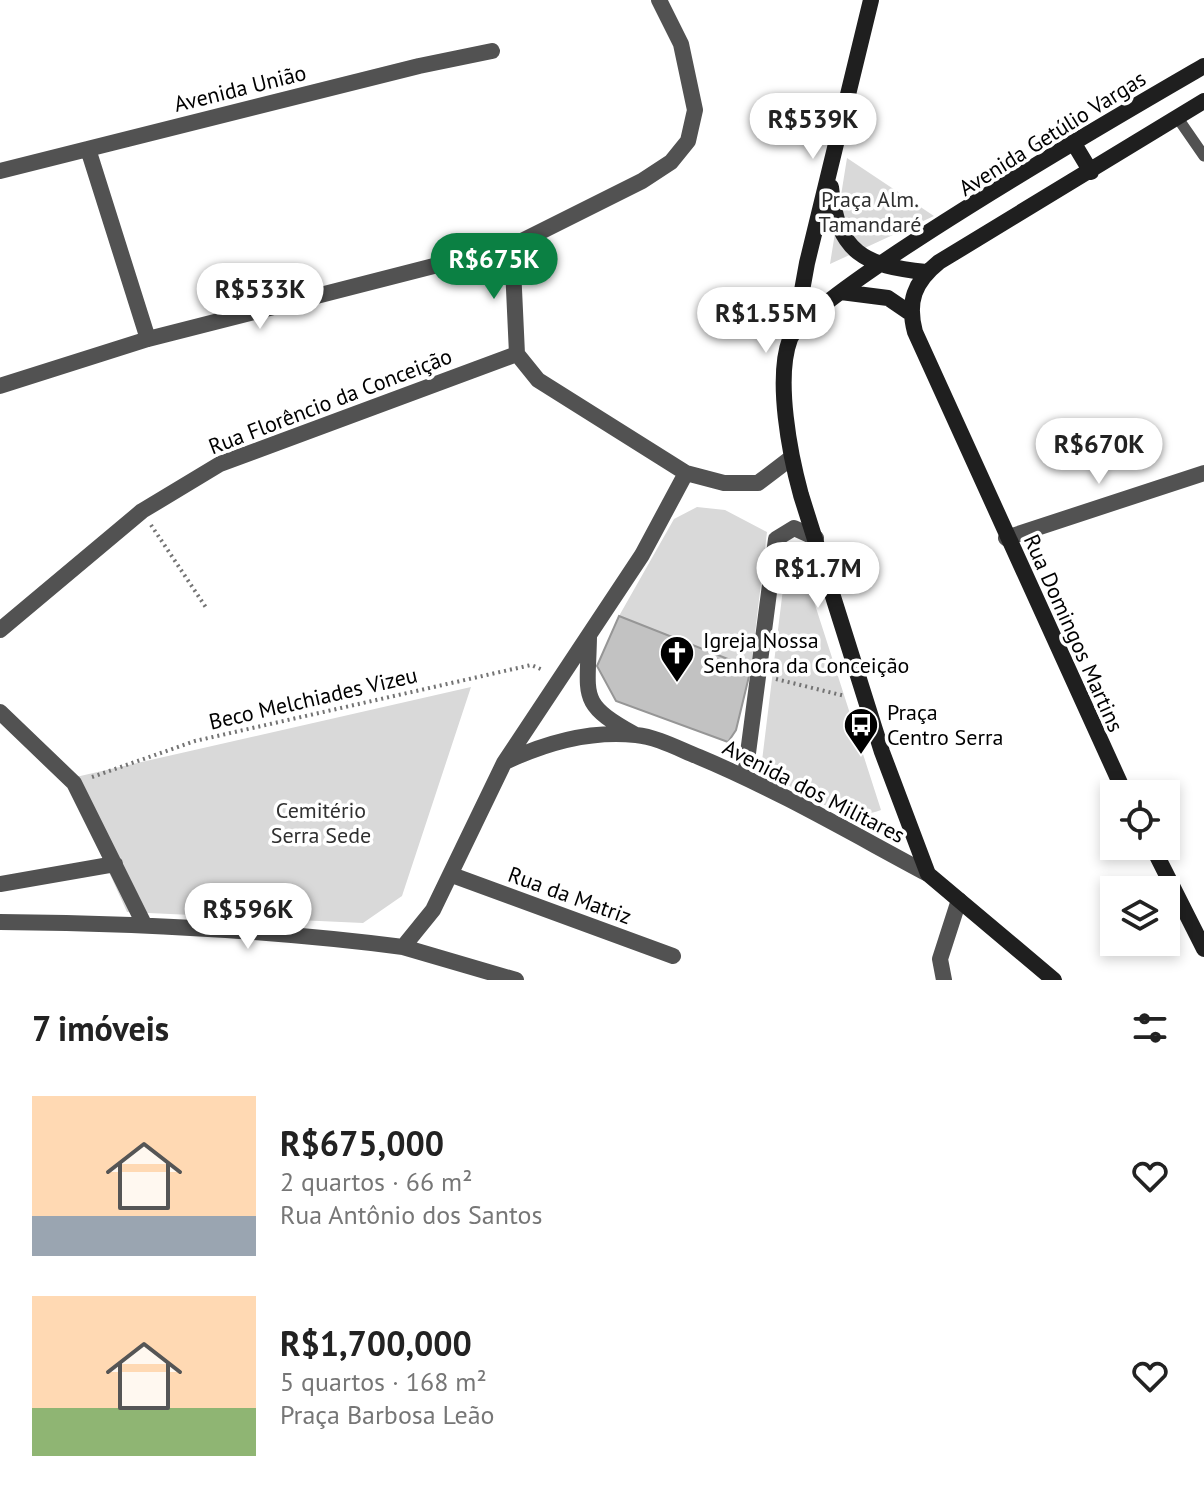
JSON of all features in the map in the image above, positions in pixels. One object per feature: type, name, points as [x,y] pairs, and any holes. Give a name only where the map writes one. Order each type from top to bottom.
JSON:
[{"type":"street","points":[[0,386],[148,339],[512,246],[595,208],[642,181],[671,162],[688,141],[695,110],[691,77],[681,44],[659,0]]},
{"type":"street","points":[[871,0],[807,263],[795,329],[786,354],[791,458],[866,701],[928,874],[1054,980]]},
{"type":"street","name":"Avenida União","points":[[0,171],[419,66],[492,51]]},
{"type":"street","name":"Avenida Getúlio Vargas","points":[[795,329],[880,266],[1073,142],[1204,66]]},
{"type":"street","points":[[841,292],[888,298],[910,313],[912,297],[926,272],[1204,101]]},
{"type":"street","points":[[1073,142],[1091,172]]},
{"type":"street","points":[[88,149],[148,339]]},
{"type":"street","points":[[830,175],[834,220],[862,256],[880,266],[926,272]]},
{"type":"street","points":[[512,246],[517,354],[525,369],[538,380],[686,473],[724,483],[758,483],[791,458]]},
{"type":"street","name":"Rua Domingos Martins","points":[[910,313],[915,332],[1006,538],[1118,780]]},
{"type":"street","name":"Rua Florêncio da Conceição","points":[[0,630],[142,511],[220,464],[517,354]]},
{"type":"street","points":[[403,947],[433,910],[504,763],[642,555],[686,473]]},
{"type":"street","points":[[1006,538],[1204,473]]},
{"type":"street","points":[[745,776],[776,539],[794,528],[816,538]]},
{"type":"street","points":[[589,635],[590,701],[603,715],[635,735]]},
{"type":"street","points":[[0,712],[74,783],[144,924]]},
{"type":"street","name":"Avenida dos Militares","points":[[504,763],[543,744],[635,735],[745,776],[928,874]]},
{"type":"street","points":[[1159,860],[1204,949]]},
{"type":"street","points":[[0,884],[115,864]]},
{"type":"street","name":"Rua da Matriz","points":[[452,875],[673,956]]},
{"type":"street","points":[[944,980],[940,959],[959,900]]},
{"type":"street","points":[[0,922],[144,924],[309,935],[403,947],[516,980]]},
{"type":"lane","points":[[1177,117],[1204,156]]},
{"type":"path","points":[[142,511],[207,609]]},
{"type":"path","name":"Beco Melchiades Vizeu","points":[[74,783],[195,741],[531,665],[560,678]]},
{"type":"path","points":[[758,674],[866,701]]},
{"type":"green space","name":"Praça Alm. Tamandaré","points":[[847,158],[934,216],[830,264]]},
{"type":"green space","points":[[697,507],[725,510],[767,532],[751,668],[619,616],[674,519]]},
{"type":"green space","points":[[799,555],[881,810],[866,814],[835,809],[804,795],[761,769],[787,556]]},
{"type":"green space","name":"Cemitério Serra Sede","points":[[471,687],[402,896],[363,923],[127,912],[67,779]]},
{"type":"building","name":"Igreja Nossa Senhora da Conceição","points":[[619,616],[751,668],[736,730],[728,742],[616,701],[597,666]]},
{"type":"place","name":"Igreja Nossa Senhora da Conceição","points":[[677,684]]},
{"type":"place","name":"Praça Centro Serra","points":[[861,756]]}]
